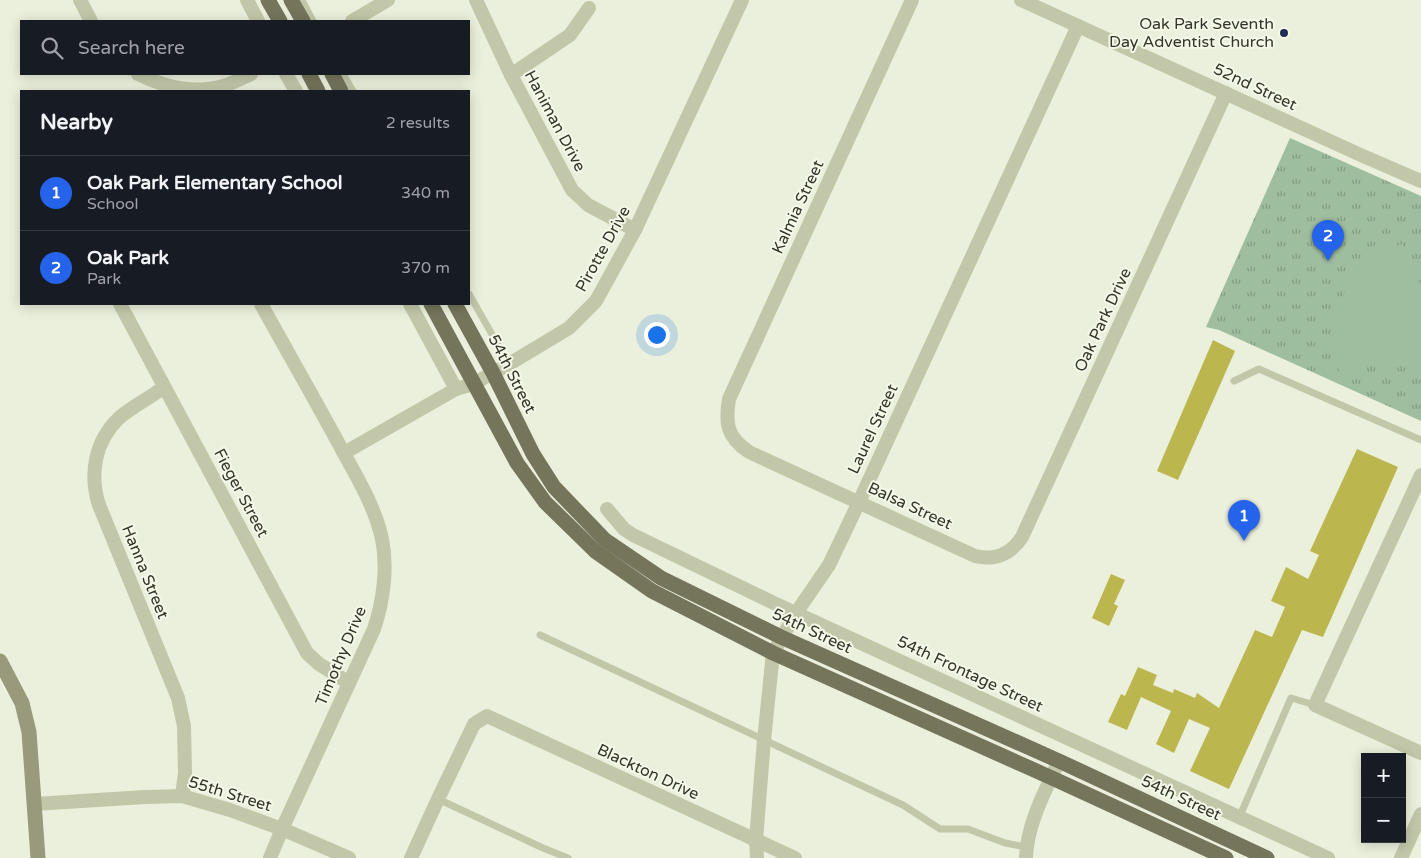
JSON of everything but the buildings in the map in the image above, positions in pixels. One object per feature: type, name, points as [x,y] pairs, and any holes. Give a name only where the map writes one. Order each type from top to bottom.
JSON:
[{"type":"main road","points":[[268,0],[279,20]]},
{"type":"main road","points":[[291,0],[302,20]]},
{"type":"main road","points":[[310,75],[317,90]]},
{"type":"main road","points":[[333,75],[340,90]]},
{"type":"main road","points":[[432,305],[517,463],[545,502],[595,551],[652,591],[773,653],[1226,858]]},
{"type":"main road","name":"54th Street","points":[[456,305],[533,454],[554,487],[605,540],[661,578],[782,637],[1059,761],[1267,858]]},
{"type":"street","points":[[80,0],[90,20]]},
{"type":"street","points":[[247,0],[257,20]]},
{"type":"street","points":[[354,20],[388,0]]},
{"type":"street","name":"Haniman Drive","points":[[476,0],[511,75],[572,190],[588,205],[635,230]]},
{"type":"street","name":"Pirotte Drive","points":[[344,453],[456,389],[473,384],[509,364],[569,328],[596,301],[635,230],[742,0]]},
{"type":"street","name":"Kalmia Street","points":[[729,430],[726,416],[729,399],[912,0]]},
{"type":"street","name":"52nd Street","points":[[1021,0],[1421,180]]},
{"type":"street","points":[[511,75],[570,35],[589,8]]},
{"type":"street","name":"Laurel Street","points":[[757,858],[756,840],[773,653],[796,613],[829,564],[1078,26]]},
{"type":"street","points":[[140,75],[164,85],[191,90],[217,88],[249,75]]},
{"type":"street","points":[[287,75],[295,90]]},
{"type":"street","name":"Oak Park Drive","points":[[1004,554],[1011,550],[1022,537],[1226,93]]},
{"type":"street","name":"Fieger Street","points":[[121,305],[308,652],[319,664],[349,683]]},
{"type":"street","name":"Timothy Drive","points":[[262,305],[344,453],[376,517],[383,542],[384,570],[382,600],[376,624],[270,858]]},
{"type":"street","points":[[411,305],[456,389]]},
{"type":"street","name":"Hanna Street","points":[[164,387],[129,411],[111,427],[104,437],[95,460],[94,483],[99,505],[178,698],[184,726],[185,773],[182,796]]},
{"type":"street","name":"Balsa Street","points":[[729,430],[738,443],[749,452],[975,556],[989,558],[1004,554]]},
{"type":"street","points":[[1421,475],[1315,705],[1421,753]]},
{"type":"street","name":"54th Frontage Street","points":[[607,509],[624,529],[633,535],[796,613],[1328,858]]},
{"type":"street","points":[[0,662],[22,703],[29,732],[38,858]]},
{"type":"street","name":"Blackton Drive","points":[[438,799],[474,724],[487,716],[795,858]]},
{"type":"street","points":[[1026,852],[1035,815],[1059,761]]},
{"type":"street","name":"55th Street","points":[[34,804],[182,796],[282,828],[349,858]]},
{"type":"street","points":[[412,858],[438,799]]},
{"type":"street","points":[[1401,858],[1421,814]]},
{"type":"lane","points":[[302,0],[312,20]]},
{"type":"lane","points":[[344,75],[352,90]]},
{"type":"lane","points":[[470,296],[509,364]]},
{"type":"lane","points":[[1234,381],[1260,369],[1421,440]]},
{"type":"lane","points":[[540,635],[903,805],[940,829],[968,829],[1026,852]]},
{"type":"lane","points":[[1239,818],[1291,698],[1315,705]]},
{"type":"lane","points":[[438,799],[568,858]]},
{"type":"green space","points":[[1290,138],[1421,196],[1421,421],[1219,330],[1206,327]]},
{"type":"green space","points":[[1402,244],[1421,286],[1421,359],[1409,363],[1405,356],[1342,374],[1335,365],[1333,328],[1342,298],[1358,267],[1376,254]]},
{"type":"place","name":"Oak Park Seventh Day Adventist Church","points":[[1284,33]]},
{"type":"place","name":"Oak Park","points":[[1328,261]]},
{"type":"place","name":"Oak Park Elementary School","points":[[1244,541]]}]
